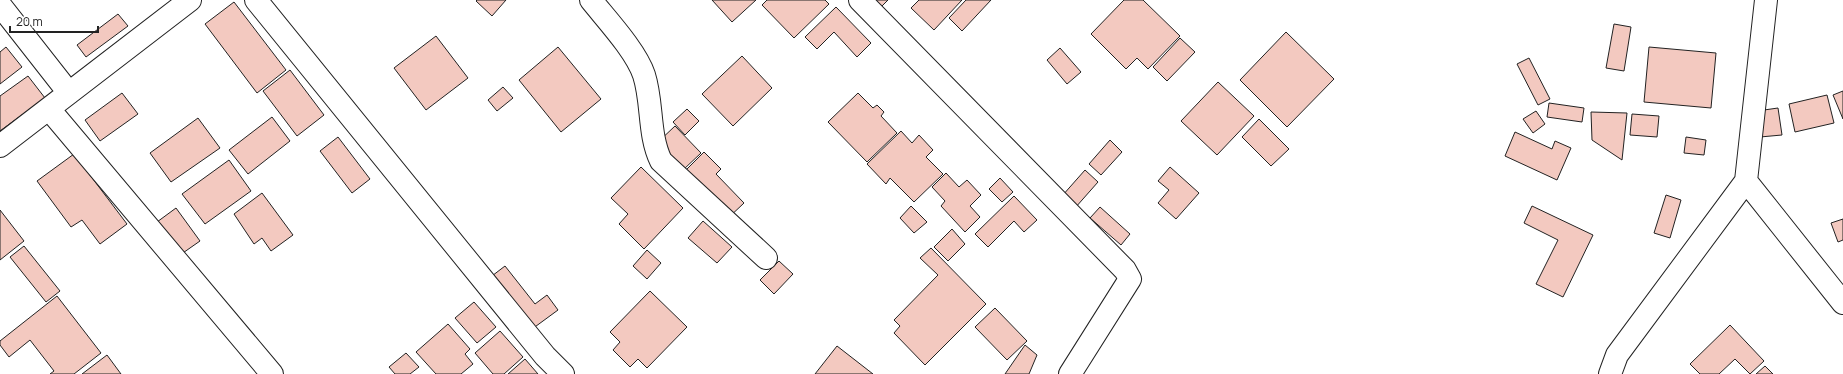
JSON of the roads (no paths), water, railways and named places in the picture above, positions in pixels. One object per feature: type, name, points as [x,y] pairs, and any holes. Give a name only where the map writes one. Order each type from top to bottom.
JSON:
[{"type":"street","points":[[0,146],[190,0]]},
{"type":"street","points":[[256,0],[545,356],[563,374]]},
{"type":"street","points":[[591,0],[634,56],[644,75],[654,148],[661,161],[766,258]]},
{"type":"street","points":[[860,0],[1125,270],[1130,279],[1070,374]]},
{"type":"street","points":[[1610,374],[1617,355],[1746,181],[1766,0]]},
{"type":"street","points":[[0,5],[69,93]]},
{"type":"street","points":[[49,109],[272,374]]},
{"type":"street","points":[[1746,181],[1843,303]]}]
